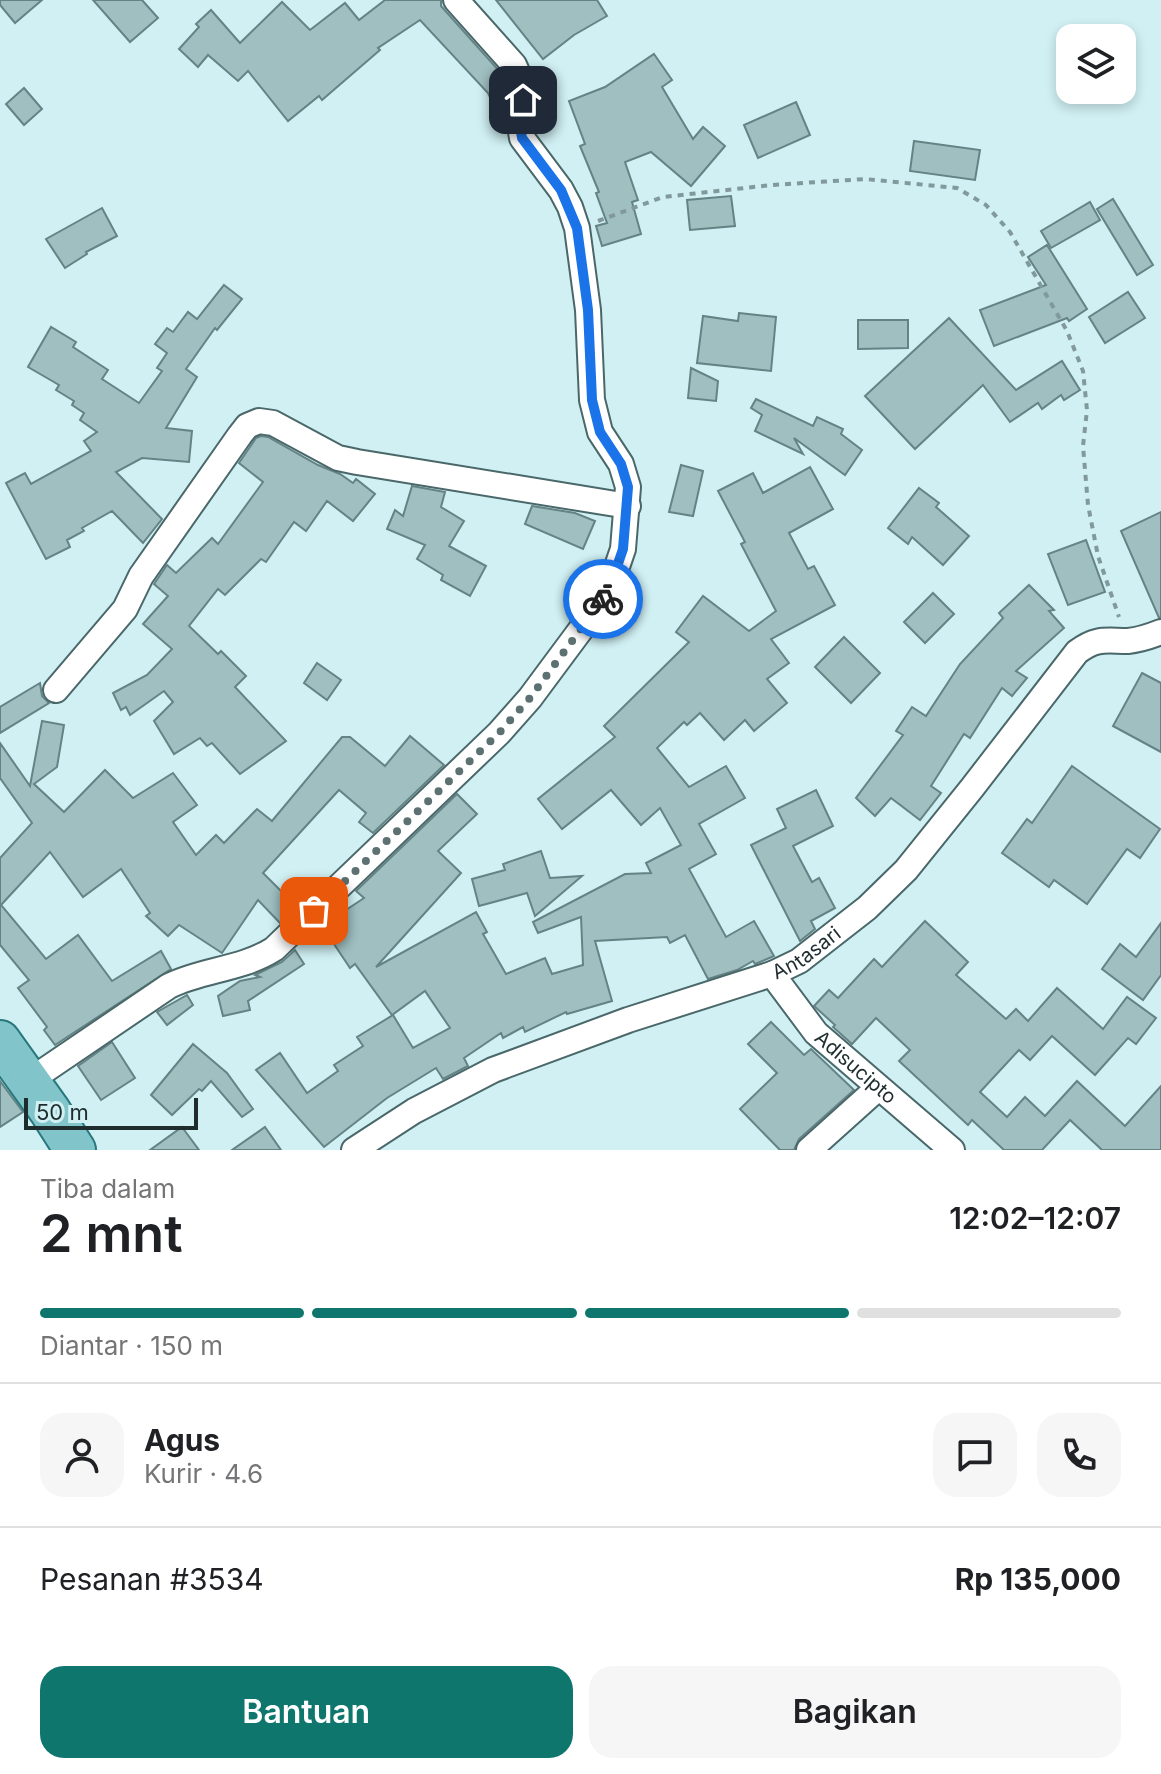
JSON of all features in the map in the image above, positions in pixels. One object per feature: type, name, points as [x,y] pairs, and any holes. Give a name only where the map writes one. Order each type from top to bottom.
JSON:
[{"type":"main road","points":[[0,1041],[75,1150]]},
{"type":"street","points":[[29,1081],[169,986],[192,975],[235,967],[274,949],[499,733],[530,698],[608,593],[623,549],[628,487],[621,464],[600,432],[592,400],[588,310],[577,228],[561,190],[522,138],[519,120],[522,83],[514,65],[456,0]]},
{"type":"street","points":[[56,690],[125,609],[141,576],[240,435],[247,426],[259,421],[273,423],[338,458],[628,506]]},
{"type":"street","name":"Antasari","points":[[354,1150],[414,1111],[493,1070],[628,1020],[772,974],[799,961],[867,908],[906,870],[1077,652],[1093,642],[1108,638],[1130,641],[1161,632]]},
{"type":"street","name":"Adisucipto","points":[[772,974],[816,1033],[952,1150]]},
{"type":"street","points":[[809,1150],[878,1088]]},
{"type":"path","points":[[577,228],[663,197],[850,180],[957,188],[986,205],[1010,232],[1067,331],[1083,371],[1087,410],[1083,446],[1088,505],[1098,556],[1113,604],[1130,641]]},
{"type":"building","points":[[0,0],[42,0],[15,23],[0,5]]},
{"type":"building","points":[[93,0],[142,0],[158,18],[130,42]]},
{"type":"building","points":[[385,0],[441,0],[441,6],[501,73],[507,87],[507,103],[495,108],[488,93],[420,20],[378,48],[380,50],[322,100],[319,96],[288,121],[248,71],[238,81],[208,55],[198,67],[179,49],[199,27],[196,24],[211,10],[240,43],[282,2],[310,30],[345,3],[359,20]]},
{"type":"building","points":[[496,0],[597,0],[607,16],[574,35],[543,59]]},
{"type":"building","points":[[654,54],[672,80],[662,87],[693,139],[703,127],[725,146],[691,186],[651,152],[625,162],[638,200],[632,202],[641,234],[602,246],[596,226],[607,223],[596,193],[599,192],[580,146],[585,144],[569,101],[605,87]]},
{"type":"building","points":[[24,88],[42,109],[24,125],[6,104]]},
{"type":"building","points":[[796,102],[810,135],[758,158],[744,125]]},
{"type":"building","points":[[914,141],[980,150],[975,180],[910,171]]},
{"type":"building","points":[[731,196],[735,226],[690,230],[687,200]]},
{"type":"building","points":[[1113,199],[1153,265],[1137,275],[1097,209]]},
{"type":"building","points":[[1090,202],[1100,220],[1051,248],[1041,231]]},
{"type":"building","points":[[102,208],[117,236],[86,252],[65,268],[46,239]]},
{"type":"building","points":[[1047,245],[1087,309],[1069,321],[1067,318],[994,346],[980,310],[1046,285],[1028,257]]},
{"type":"building","points":[[224,285],[242,299],[217,330],[215,328],[186,369],[197,377],[166,428],[192,431],[189,462],[142,458],[116,472],[162,519],[143,543],[112,511],[67,540],[70,547],[46,559],[6,483],[25,473],[31,484],[91,451],[84,441],[97,432],[80,420],[84,413],[72,405],[74,401],[56,390],[59,385],[28,367],[51,327],[76,342],[73,347],[108,370],[102,379],[139,403],[162,371],[157,368],[167,353],[155,344],[167,328],[173,332],[188,312],[197,319]]},
{"type":"building","points":[[1128,292],[1145,318],[1105,343],[1089,317]]},
{"type":"building","points":[[739,313],[776,317],[771,371],[697,363],[703,316],[738,321]]},
{"type":"building","points":[[949,318],[1016,390],[1062,361],[1080,390],[1064,400],[1061,395],[1042,409],[1038,403],[1010,422],[983,385],[915,449],[865,396]]},
{"type":"building","points":[[858,320],[908,320],[908,348],[858,349]]},
{"type":"building","points":[[691,368],[718,381],[716,401],[688,398]]},
{"type":"building","points":[[756,399],[813,426],[817,417],[843,429],[841,434],[862,450],[845,475],[794,438],[803,454],[755,431],[762,415],[751,408]]},
{"type":"building","points":[[261,436],[353,483],[356,479],[375,494],[353,521],[327,501],[306,531],[294,522],[266,562],[261,559],[225,595],[218,589],[189,626],[246,676],[235,687],[286,741],[240,774],[212,743],[207,746],[200,738],[174,754],[154,721],[173,702],[164,691],[130,715],[126,707],[121,710],[113,693],[147,675],[172,649],[143,624],[168,596],[154,584],[167,565],[176,573],[212,538],[218,544],[263,482],[239,463],[256,438]]},
{"type":"building","points":[[681,465],[703,471],[693,516],[669,512]]},
{"type":"building","points":[[810,467],[833,509],[789,533],[808,569],[814,566],[835,605],[771,639],[789,663],[767,679],[787,703],[754,731],[745,720],[724,740],[700,713],[687,725],[684,722],[657,748],[689,787],[726,766],[745,798],[699,824],[716,854],[689,869],[726,937],[754,921],[774,956],[708,979],[685,935],[670,943],[667,937],[595,941],[612,1001],[566,1012],[525,1032],[523,1027],[503,1038],[501,1033],[464,1058],[468,1066],[443,1079],[436,1068],[387,1098],[324,1147],[256,1070],[280,1053],[307,1093],[338,1071],[334,1065],[363,1046],[357,1037],[393,1015],[413,1048],[450,1028],[425,991],[392,1015],[355,964],[350,968],[322,926],[364,898],[356,891],[457,794],[477,814],[438,851],[461,873],[376,967],[476,912],[487,932],[483,934],[506,974],[545,958],[552,974],[583,965],[581,917],[538,933],[533,922],[625,874],[651,873],[646,863],[681,845],[660,808],[641,825],[611,790],[562,829],[538,799],[615,737],[604,726],[689,642],[676,632],[703,596],[749,631],[776,611],[718,491],[753,473],[763,493]]},
{"type":"building","points":[[412,486],[445,492],[441,507],[464,521],[449,546],[486,566],[470,596],[441,580],[443,575],[417,559],[425,545],[387,529],[395,510],[403,516]]},
{"type":"building","points":[[919,488],[939,503],[936,507],[969,536],[943,565],[912,537],[908,544],[888,528]]},
{"type":"building","points":[[532,506],[575,513],[595,521],[583,549],[525,524]]},
{"type":"building","points":[[1161,512],[1161,617],[1159,618],[1121,531]]},
{"type":"building","points":[[1086,540],[1105,592],[1068,605],[1048,554]]},
{"type":"building","points":[[1029,585],[1054,610],[1049,611],[1064,628],[1016,671],[1027,678],[1012,696],[1002,688],[970,738],[964,734],[931,786],[941,793],[920,820],[891,798],[875,816],[856,798],[903,735],[896,731],[912,707],[926,716],[960,664],[1003,618],[999,613]]},
{"type":"building","points":[[933,593],[954,614],[925,643],[904,622]]},
{"type":"building","points":[[844,637],[880,673],[851,703],[815,667]]},
{"type":"building","points":[[317,663],[341,680],[327,700],[304,683]]},
{"type":"building","points":[[1142,673],[1161,683],[1161,752],[1113,726]]},
{"type":"building","points":[[40,683],[42,696],[49,703],[0,733],[0,707]]},
{"type":"building","points":[[42,721],[64,725],[57,767],[34,784],[64,812],[105,770],[133,798],[173,773],[197,805],[173,822],[196,855],[216,835],[224,843],[257,809],[272,821],[342,737],[350,737],[385,766],[410,736],[444,765],[373,833],[359,822],[366,813],[339,790],[263,873],[297,907],[280,923],[258,900],[222,953],[179,925],[168,936],[146,916],[150,913],[121,869],[83,897],[50,852],[1,905],[46,959],[78,935],[112,981],[161,951],[171,969],[55,1045],[44,1030],[47,1027],[18,988],[29,980],[0,945],[0,858],[32,823],[0,778],[0,743],[30,786]]},
{"type":"building","points":[[1072,766],[1160,829],[1140,858],[1127,849],[1087,904],[1054,880],[1049,887],[1002,853],[1027,819],[1032,823]]},
{"type":"building","points":[[816,790],[833,826],[793,846],[812,882],[819,878],[835,908],[811,921],[815,929],[800,941],[751,845],[786,828],[777,809]]},
{"type":"building","points":[[541,851],[550,878],[582,876],[535,916],[527,893],[479,906],[472,879],[505,870],[503,864]]},
{"type":"building","points":[[925,921],[968,962],[956,975],[1006,1019],[1016,1009],[1028,1021],[1057,988],[1103,1029],[1127,997],[1156,1018],[1136,1044],[1128,1038],[1095,1075],[1052,1036],[1030,1060],[1019,1050],[980,1092],[1007,1117],[1025,1097],[1045,1116],[1077,1081],[1125,1126],[1161,1086],[1161,1150],[1102,1150],[1070,1120],[1042,1150],[1004,1150],[972,1120],[968,1125],[899,1061],[910,1050],[876,1018],[852,1044],[833,1027],[835,1025],[814,1006],[829,990],[838,998],[874,959],[882,967]]},
{"type":"building","points":[[1161,923],[1161,975],[1143,1000],[1102,969],[1120,944],[1136,957]]},
{"type":"building","points":[[295,950],[304,964],[248,1001],[250,1010],[223,1016],[218,996],[240,981],[260,977],[255,975],[282,962]]},
{"type":"building","points":[[187,995],[193,1005],[167,1025],[157,1012]]},
{"type":"building","points":[[771,1022],[804,1055],[811,1049],[854,1090],[799,1139],[794,1150],[780,1150],[740,1109],[777,1073],[748,1044]]},
{"type":"building","points":[[112,1042],[135,1078],[101,1100],[78,1066]]},
{"type":"building","points":[[193,1044],[227,1073],[253,1109],[242,1117],[211,1081],[172,1115],[151,1095]]},
{"type":"building","points":[[0,1081],[23,1112],[0,1127]]},
{"type":"building","points":[[182,1127],[199,1150],[150,1150]]},
{"type":"building","points":[[265,1127],[281,1150],[232,1150]]},
{"type":"way so far","points":[[314,911],[499,733],[530,698],[603,599]]},
{"type":"route","points":[[523,100],[519,120],[522,138],[561,190],[577,228],[590,331],[592,400],[600,432],[621,464],[628,487],[623,549],[608,593],[603,599]]}]
